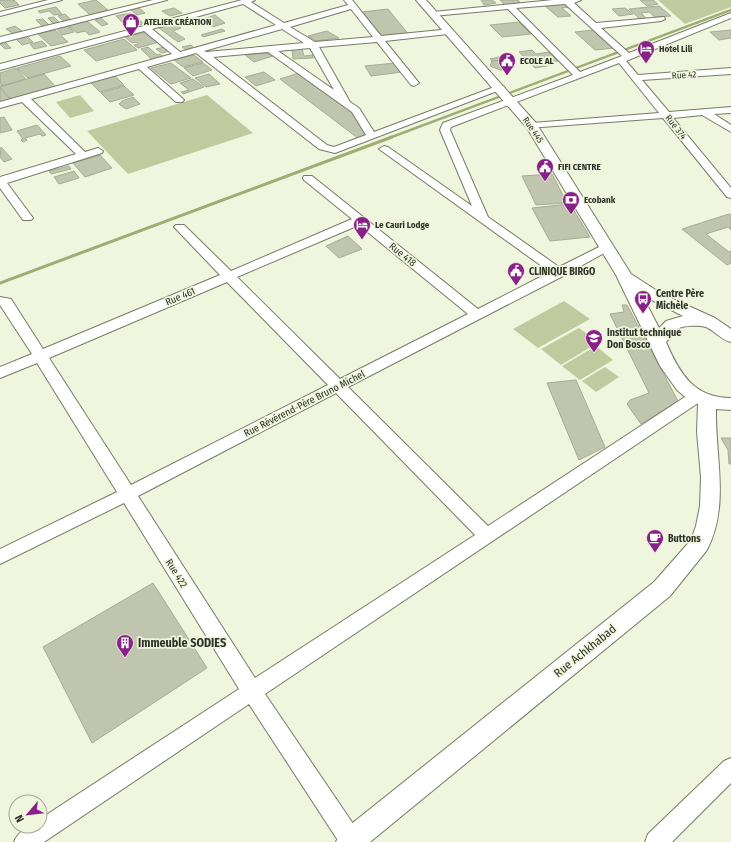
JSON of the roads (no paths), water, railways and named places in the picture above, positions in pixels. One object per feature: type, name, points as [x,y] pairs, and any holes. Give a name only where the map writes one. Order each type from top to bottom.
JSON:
[{"type":"street","points":[[0,14],[31,3],[58,0]]},
{"type":"street","points":[[4,39],[163,0]]},
{"type":"street","name":"Rue 445","points":[[421,0],[532,126],[624,275],[658,342],[666,362],[683,386],[702,399]]},
{"type":"street","name":"Rue 374","points":[[567,0],[624,58],[637,78],[666,115],[730,193]]},
{"type":"street","points":[[433,14],[577,0]]},
{"type":"street","points":[[0,67],[24,57],[145,28],[248,1],[313,45],[347,104]]},
{"type":"street","points":[[201,52],[351,3],[414,83]]},
{"type":"street","points":[[509,6],[578,75]]},
{"type":"street","points":[[201,52],[323,147],[335,150],[372,136],[505,94],[578,75],[731,15]]},
{"type":"street","points":[[594,26],[661,18]]},
{"type":"street","points":[[145,28],[179,55]]},
{"type":"street","points":[[0,105],[179,55],[201,52],[270,49],[448,31]]},
{"type":"street","points":[[270,49],[356,110],[372,136]]},
{"type":"street","points":[[141,66],[179,100]]},
{"type":"street","name":"Rue 42","points":[[637,78],[731,71]]},
{"type":"street","points":[[483,220],[445,130],[447,125],[452,122],[505,94]]},
{"type":"street","points":[[24,98],[83,155]]},
{"type":"street","points":[[532,126],[731,110]]},
{"type":"street","points":[[704,112],[731,129]]},
{"type":"street","points":[[384,149],[559,273]]},
{"type":"street","points":[[27,218],[0,180],[98,151]]},
{"type":"street","name":"Rue 418","points":[[308,178],[478,315]]},
{"type":"street","name":"Rue 461","points":[[0,372],[361,220]]},
{"type":"street","points":[[180,227],[487,536]]},
{"type":"street","name":"Rue Révérend-Père Bruno Michel","points":[[0,557],[128,494],[607,248]]},
{"type":"street","points":[[624,275],[657,298],[709,322],[731,337]]},
{"type":"street","name":"Rue 422","points":[[3,301],[40,356],[252,691],[351,842]]},
{"type":"street","points":[[658,342],[665,328],[677,322],[709,322]]},
{"type":"street","points":[[25,842],[487,536],[702,399],[731,404]]},
{"type":"street","name":"Rue Achkhabad","points":[[351,842],[662,589],[678,572],[700,544],[710,506],[711,477],[702,399]]},
{"type":"street","points":[[656,842],[731,768]]},
{"type":"waterway","points":[[389,138],[731,10]]},
{"type":"waterway","points":[[0,283],[392,137]]},
{"type":"place","name":"ATELIER CRÉATION","points":[[131,37]]},
{"type":"place","name":"Hotel Lili","points":[[646,64]]},
{"type":"place","name":"ECOLE AL","points":[[507,76]]},
{"type":"place","name":"FIFI CENTRE","points":[[545,182]]},
{"type":"place","name":"Ecobank","points":[[571,215]]},
{"type":"place","name":"Le Cauri Lodge","points":[[362,240]]},
{"type":"place","name":"CLINIQUE BIRGO","points":[[516,286]]},
{"type":"place","name":"Centre Père Michèle","points":[[643,314]]},
{"type":"place","name":"Institut technique Don Bosco","points":[[594,353]]},
{"type":"place","name":"Buttons","points":[[655,553]]},
{"type":"place","name":"Immeuble SODIES","points":[[125,658]]}]
